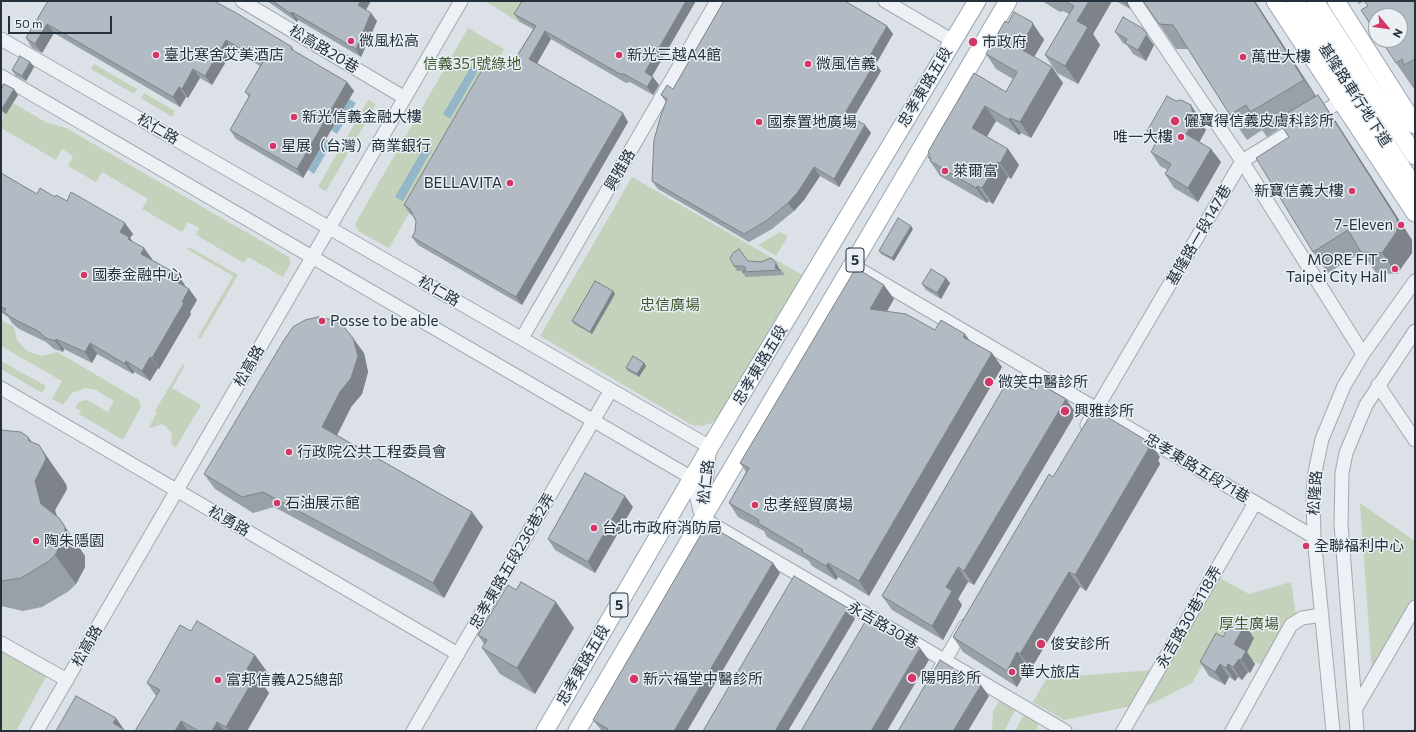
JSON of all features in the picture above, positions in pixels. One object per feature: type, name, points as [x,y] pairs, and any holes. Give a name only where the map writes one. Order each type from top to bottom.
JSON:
[{"type":"main road","name":"忠孝東路五段","points":[[545,731],[692,478],[977,1]]},
{"type":"main road","name":"忠孝東路五段","points":[[577,731],[1008,1]]},
{"type":"main road","points":[[1275,1],[1415,212]]},
{"type":"main road","name":"基隆路車行地下道","points":[[1295,1],[1415,188]]},
{"type":"main road","name":"基隆路車行地下道","points":[[1315,1],[1415,156]]},
{"type":"main road","points":[[1336,1],[1415,125]]},
{"type":"street","name":"松高路20巷","points":[[242,1],[405,98]]},
{"type":"street","name":"松高路","points":[[37,731],[461,1]]},
{"type":"street","name":"興雅路","points":[[522,338],[717,1]]},
{"type":"street","points":[[885,1],[953,41]]},
{"type":"street","points":[[1134,1],[1242,161],[1363,354]]},
{"type":"street","name":"松仁路","points":[[1,39],[330,227],[710,448],[702,518]]},
{"type":"street","name":"松仁路","points":[[1,76],[692,478],[702,518]]},
{"type":"street","name":"基隆路一段147巷","points":[[1080,436],[1242,161],[1341,101]]},
{"type":"street","name":"忠孝東路五段71巷","points":[[852,265],[1314,537]]},
{"type":"street","name":"松隆路","points":[[1333,731],[1314,537],[1315,479],[1322,439],[1344,386],[1363,354],[1415,281]]},
{"type":"street","name":"松隆路","points":[[1357,731],[1341,524],[1340,498],[1346,453],[1356,425],[1378,385],[1415,331]]},
{"type":"street","points":[[1378,385],[1415,440]]},
{"type":"street","name":"松勇路","points":[[1,388],[458,654]]},
{"type":"street","name":"忠孝東路五段236巷2弄","points":[[413,731],[611,390]]},
{"type":"street","name":"永吉路30巷118弄","points":[[1123,731],[1255,503]]},
{"type":"street","name":"永吉路30巷","points":[[702,518],[1065,731]]},
{"type":"street","points":[[1355,710],[1415,607]]},
{"type":"street","points":[[929,686],[973,613]]},
{"type":"street","points":[[1232,731],[1291,625],[1302,618],[1322,615]]},
{"type":"street","points":[[1,643],[67,680]]},
{"type":"green space","name":"信義351號綠地","points":[[485,1],[532,1],[520,23]]},
{"type":"green space","name":"信義351號綠地","points":[[468,28],[504,49],[389,248],[358,231],[355,224]]},
{"type":"green space","points":[[94,64],[137,89],[134,94],[91,69]]},
{"type":"green space","points":[[144,93],[175,111],[172,117],[141,98]]},
{"type":"green space","points":[[1,96],[47,123],[66,128],[289,257],[291,263],[283,277],[248,257],[244,263],[196,235],[199,228],[188,222],[182,232],[142,209],[148,199],[102,172],[96,182],[68,166],[73,156],[62,149],[56,160],[1,128],[1,121],[4,116],[1,114]]},
{"type":"green space","points":[[368,100],[376,104],[354,143],[346,139]]},
{"type":"green space","points":[[340,148],[348,153],[326,191],[318,187]]},
{"type":"green space","name":"忠信廣場","points":[[632,177],[802,275],[717,418],[712,423],[703,426],[692,425],[540,336]]},
{"type":"green space","points":[[780,232],[788,236],[776,256],[758,245]]},
{"type":"green space","points":[[189,247],[238,275],[201,338],[198,337],[233,276],[187,249]]},
{"type":"green space","points":[[1,320],[14,327],[17,340],[27,351],[42,356],[57,352],[139,400],[141,407],[123,440],[79,414],[81,411],[75,408],[79,402],[85,400],[108,412],[114,401],[96,390],[85,388],[72,393],[63,405],[52,399],[62,381],[1,346]]},
{"type":"green space","points":[[1,361],[46,386],[42,393],[1,369]]},
{"type":"green space","points":[[183,364],[185,365],[172,388],[201,405],[176,447],[171,444],[172,434],[166,426],[161,424],[151,428],[149,427],[157,412],[155,411]]},
{"type":"green space","points":[[1360,503],[1415,541],[1415,599],[1372,673]]},
{"type":"green space","name":"厚生廣場","points":[[1218,577],[1249,594],[1291,582],[1296,615],[1288,618],[1261,665],[1217,640],[1192,683],[1155,702],[1141,707]]},
{"type":"green space","points":[[1,649],[47,675],[16,731],[1,731]]},
{"type":"green space","points":[[1153,670],[1132,706],[1064,720],[1033,702],[1047,678]]},
{"type":"green space","points":[[1000,700],[1016,709],[1004,731],[992,731],[993,711]]},
{"type":"green space","points":[[1024,714],[1039,723],[1036,731],[1015,731]]},
{"type":"water","points":[[472,65],[479,69],[450,119],[443,114]]},
{"type":"water","points":[[349,99],[356,103],[337,134],[331,130]]},
{"type":"water","points":[[326,139],[332,143],[314,174],[308,170]]},
{"type":"water","points":[[424,147],[431,151],[403,201],[395,197]]},
{"type":"building","points":[[48,1],[214,1],[238,14],[292,47],[291,49],[347,82],[297,169],[230,130],[250,95],[245,92],[263,62],[226,40],[205,76],[193,69],[182,89],[179,87],[173,97],[47,24],[35,44],[26,38]]},
{"type":"building","name":"微風松高","points":[[273,1],[361,1],[358,5],[371,13],[356,49],[292,12],[291,14]]},
{"type":"building","name":"BELLAVITA","points":[[522,1],[686,1],[645,72],[653,77],[647,87],[624,74],[620,74],[545,31],[529,59],[623,113],[516,297],[412,237],[415,232],[416,221],[410,209],[404,205],[487,61],[494,65],[515,59],[536,26],[514,14]]},
{"type":"building","name":"國泰置地廣場","points":[[724,1],[845,1],[887,26],[868,59],[875,63],[845,113],[865,125],[834,179],[814,167],[798,192],[788,203],[766,221],[744,234],[652,181],[654,140],[667,99],[661,95],[667,85],[673,89]]},
{"type":"building","points":[[1065,1],[1089,1],[1077,21],[1088,27],[1065,66],[1045,55],[1074,6]]},
{"type":"building","name":"萬世大樓","points":[[1143,1],[1254,1],[1304,80],[1250,112],[1246,105],[1230,115],[1173,25],[1159,24]]},
{"type":"building","points":[[1415,1],[1415,59],[1404,65],[1402,59],[1396,63],[1386,48],[1408,48],[1408,8],[1368,8],[1368,21],[1361,10],[1368,6],[1365,2]]},
{"type":"building","points":[[1014,12],[1032,22],[1033,25],[1019,48],[1052,67],[1020,122],[1010,118],[1009,120],[985,106],[972,128],[1008,149],[982,188],[977,186],[976,188],[930,161],[931,158],[928,157],[930,154],[928,152],[974,73],[1006,92],[1017,72],[986,54],[1005,21],[1008,23]]},
{"type":"building","points":[[1123,17],[1142,28],[1147,34],[1138,50],[1125,43],[1127,39],[1115,32]]},
{"type":"building","points":[[20,56],[30,62],[22,76],[12,70]]},
{"type":"building","points":[[4,84],[14,89],[2,109],[1,90]]},
{"type":"building","points":[[1318,95],[1397,219],[1397,231],[1382,253],[1361,252],[1348,230],[1313,252],[1256,158],[1289,137],[1277,119]]},
{"type":"building","points":[[1167,96],[1176,101],[1181,100],[1191,105],[1193,114],[1196,117],[1186,134],[1211,149],[1188,188],[1165,174],[1171,164],[1151,152],[1159,137],[1147,131]]},
{"type":"building","name":"國泰金融中心","points":[[1,173],[37,194],[40,188],[55,197],[56,195],[67,201],[71,192],[125,223],[120,232],[129,237],[128,239],[144,248],[141,254],[177,274],[174,280],[189,289],[182,302],[184,303],[152,358],[150,357],[142,371],[126,361],[125,364],[90,343],[85,352],[56,339],[55,341],[46,338],[38,331],[12,318],[4,312],[6,309],[1,307]]},
{"type":"building","points":[[898,218],[911,226],[892,258],[879,251]]},
{"type":"building","points":[[739,249],[748,261],[761,262],[771,258],[776,263],[775,268],[781,270],[742,272],[746,270],[744,266],[734,266],[730,258],[733,253]]},
{"type":"building","points":[[856,268],[884,285],[870,309],[906,314],[935,330],[941,320],[965,334],[963,337],[992,353],[859,581],[828,563],[826,566],[802,552],[803,550],[758,523],[759,520],[729,503],[749,468],[740,463]]},
{"type":"building","points":[[931,269],[946,278],[937,293],[922,284]]},
{"type":"building","points":[[595,281],[613,291],[590,332],[572,321]]},
{"type":"building","points":[[318,317],[334,320],[344,327],[353,338],[358,356],[351,378],[340,392],[322,427],[472,512],[433,583],[263,492],[242,497],[204,474],[293,327],[305,320]]},
{"type":"building","points":[[633,356],[644,363],[637,374],[626,368]]},
{"type":"building","points":[[1010,377],[1034,390],[1038,383],[1066,399],[964,571],[958,567],[946,587],[952,591],[932,626],[882,596]]},
{"type":"building","points":[[1094,409],[1149,442],[1146,446],[1149,448],[1075,575],[1069,572],[1020,654],[1017,652],[1007,671],[953,637],[1049,474],[1053,477]]},
{"type":"building","points":[[1,430],[21,432],[28,437],[29,441],[39,445],[46,459],[35,481],[41,504],[59,518],[65,527],[65,537],[55,555],[49,561],[21,578],[2,581],[1,581]]},
{"type":"building","name":"台北市政府消防局","points":[[585,473],[625,496],[588,562],[548,539]]},
{"type":"building","points":[[707,524],[773,563],[674,731],[607,731],[608,729],[593,720]]},
{"type":"building","points":[[794,576],[848,608],[775,731],[703,731]]},
{"type":"building","points":[[521,582],[556,602],[517,668],[482,648],[487,640],[478,635],[508,585],[516,590]]},
{"type":"building","points":[[868,617],[920,648],[871,731],[801,731]]},
{"type":"building","points":[[1233,618],[1245,625],[1234,644],[1246,651],[1241,660],[1239,659],[1233,667],[1228,664],[1226,668],[1220,664],[1215,672],[1200,662],[1216,633],[1223,637]]},
{"type":"building","name":"富邦信義A25總部","points":[[197,621],[255,655],[247,669],[256,675],[226,727],[217,722],[212,731],[199,731],[181,721],[175,731],[135,731],[160,690],[147,683],[180,625],[191,631]]},
{"type":"building","points":[[940,660],[981,685],[953,731],[898,731]]},
{"type":"building","points":[[76,696],[116,718],[113,723],[126,731],[56,731]]},
{"type":"place","name":"微風松高","points":[[351,41]]},
{"type":"place","name":"市政府","points":[[973,42]]},
{"type":"place","name":"臺北寒舍艾美酒店","points":[[156,55]]},
{"type":"place","name":"新光三越A4館","points":[[619,55]]},
{"type":"place","name":"萬世大樓","points":[[1243,57]]},
{"type":"place","name":"微風信義","points":[[808,64]]},
{"type":"place","name":"新光信義金融大樓","points":[[294,117]]},
{"type":"place","name":"儷寶得信義皮膚科診所","points":[[1175,121]]},
{"type":"place","name":"國泰置地廣場","points":[[759,122]]},
{"type":"place","name":"唯一大樓","points":[[1181,137]]},
{"type":"place","name":"星展（台灣）商業銀行","points":[[273,146]]},
{"type":"place","name":"萊爾富","points":[[945,171]]},
{"type":"place","name":"BELLAVITA","points":[[510,183]]},
{"type":"place","name":"新寶信義大樓","points":[[1352,191]]},
{"type":"place","name":"7-Eleven","points":[[1401,225]]},
{"type":"place","name":"MORE FIT - Taipei City Hall","points":[[1395,269]]},
{"type":"place","name":"國泰金融中心","points":[[84,275]]},
{"type":"place","name":"Posse to be able","points":[[322,321]]},
{"type":"place","name":"微笑中醫診所","points":[[989,382]]},
{"type":"place","name":"興雅診所","points":[[1065,411]]},
{"type":"place","name":"行政院公共工程委員會","points":[[289,452]]},
{"type":"place","name":"石油展示館","points":[[277,503]]},
{"type":"place","name":"忠孝經貿廣場","points":[[755,505]]},
{"type":"place","name":"台北市政府消防局","points":[[594,528]]},
{"type":"place","name":"陶朱隱園","points":[[36,541]]},
{"type":"place","name":"全聯福利中心","points":[[1306,546]]},
{"type":"place","name":"俊安診所","points":[[1041,644]]},
{"type":"place","name":"華大旅店","points":[[1012,672]]},
{"type":"place","name":"陽明診所","points":[[912,678]]},
{"type":"place","name":"新六福堂中醫診所","points":[[634,679]]},
{"type":"place","name":"富邦信義A25總部","points":[[218,680]]}]
